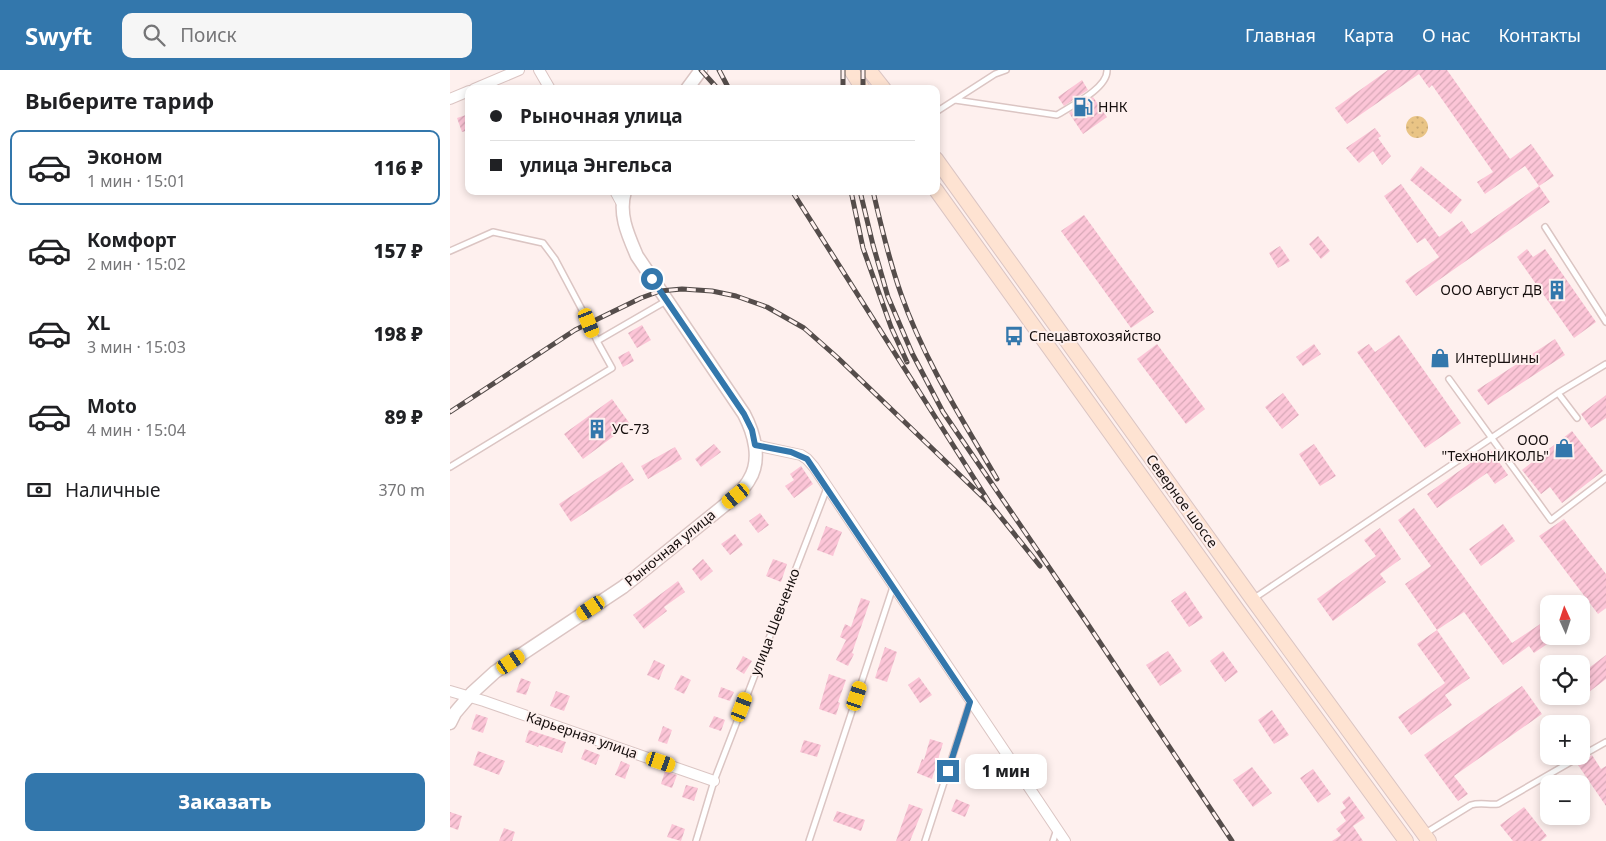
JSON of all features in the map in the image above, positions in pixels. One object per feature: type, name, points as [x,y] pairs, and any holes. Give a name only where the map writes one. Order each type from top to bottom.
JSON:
[{"type":"main road","points":[[851,70],[860,85]]},
{"type":"main road","points":[[869,70],[881,85]]},
{"type":"main road","name":"Северное шоссе","points":[[940,165],[1422,839]]},
{"type":"main road","name":"Северное шоссе","points":[[940,195],[1238,611],[1406,841]]},
{"type":"main road","points":[[1238,611],[1253,600]]},
{"type":"street","points":[[482,85],[508,72],[519,70]]},
{"type":"street","points":[[539,70],[548,85]]},
{"type":"street","points":[[690,85],[701,70]]},
{"type":"street","points":[[450,99],[465,93]]},
{"type":"street","name":"Рыночная улица","points":[[450,723],[468,698],[495,672],[622,587],[736,496],[750,479],[756,460],[752,430],[744,414],[633,248],[626,231],[620,195]]},
{"type":"street","points":[[755,445],[791,452],[807,459],[1064,841]]},
{"type":"street","name":"Карьерная улица","points":[[450,691],[714,780]]},
{"type":"lane","points":[[940,109],[994,72],[1006,70]]},
{"type":"lane","points":[[955,100],[1057,115],[1100,87],[1107,76],[1107,70]]},
{"type":"lane","points":[[1545,227],[1606,322]]},
{"type":"lane","points":[[450,251],[493,232],[543,243],[555,259],[612,368],[450,467]]},
{"type":"lane","points":[[597,341],[667,301]]},
{"type":"lane","points":[[1253,600],[1558,393],[1606,364]]},
{"type":"lane","points":[[1449,379],[1551,520],[1606,478]]},
{"type":"lane","points":[[1558,393],[1577,418]]},
{"type":"lane","name":"улица Шевченко","points":[[696,841],[714,780],[827,488]]},
{"type":"lane","points":[[809,841],[893,586]]},
{"type":"lane","points":[[925,841],[970,702]]},
{"type":"lane","points":[[1590,751],[1606,742]]},
{"type":"lane","points":[[1422,839],[1471,805],[1478,803],[1486,805],[1498,804],[1565,765]]},
{"type":"lane","points":[[1053,841],[1057,829]]},
{"type":"shaded area","points":[[1417,116],[1425,119],[1428,127],[1425,135],[1417,138],[1409,135],[1406,127],[1409,119]]},
{"type":"building","points":[[1388,70],[1447,70],[1510,159],[1531,144],[1554,176],[1539,186],[1525,166],[1485,194],[1477,182],[1493,172],[1432,85],[1429,88],[1419,74],[1347,124],[1335,108]]},
{"type":"building","points":[[1082,80],[1088,90],[1064,106],[1058,97]]},
{"type":"building","points":[[1093,97],[1107,117],[1083,134],[1069,113]]},
{"type":"building","points":[[465,115],[465,131],[462,132],[457,118]]},
{"type":"building","points":[[1375,128],[1381,136],[1378,138],[1391,156],[1382,165],[1373,151],[1359,163],[1346,148]]},
{"type":"building","points":[[1421,166],[1462,200],[1451,214],[1410,180]]},
{"type":"building","points":[[1401,184],[1439,237],[1462,221],[1471,234],[1539,186],[1550,202],[1416,296],[1405,281],[1439,257],[1425,238],[1417,243],[1384,196]]},
{"type":"building","points":[[1084,215],[1154,312],[1131,328],[1061,231]]},
{"type":"building","points":[[1318,236],[1330,251],[1321,259],[1309,244]]},
{"type":"building","points":[[1280,246],[1290,261],[1278,268],[1269,253]]},
{"type":"building","name":"ООО Август ДВ","points":[[1527,249],[1533,257],[1545,249],[1596,322],[1574,338],[1517,257]]},
{"type":"building","points":[[642,325],[651,340],[637,348],[628,333]]},
{"type":"building","points":[[1399,335],[1461,423],[1425,448],[1357,352],[1369,344],[1375,352]]},
{"type":"building","points":[[1555,339],[1565,355],[1488,405],[1477,390]]},
{"type":"building","points":[[1157,344],[1205,409],[1186,424],[1137,359]]},
{"type":"building","points":[[1314,344],[1321,354],[1303,366],[1296,357]]},
{"type":"building","points":[[629,351],[634,361],[623,367],[618,357]]},
{"type":"building","points":[[1283,393],[1299,415],[1282,429],[1265,407]]},
{"type":"building","points":[[1606,395],[1606,418],[1591,428],[1581,414]]},
{"type":"building","name":"УС-73","points":[[612,399],[630,424],[583,459],[564,434]]},
{"type":"building","points":[[1572,431],[1603,471],[1562,503],[1550,487],[1541,494],[1522,470]]},
{"type":"building","points":[[714,444],[721,452],[701,467],[695,459]]},
{"type":"building","points":[[1314,444],[1336,476],[1320,486],[1299,454]]},
{"type":"building","points":[[675,447],[682,459],[648,479],[641,466]]},
{"type":"building","points":[[1490,449],[1508,475],[1495,484],[1487,473],[1437,508],[1427,494]]},
{"type":"building","points":[[622,462],[634,480],[571,522],[559,504]]},
{"type":"building","points":[[801,466],[813,484],[794,498],[785,486],[794,480],[790,474]]},
{"type":"building","points":[[1414,508],[1512,643],[1540,624],[1540,645],[1546,645],[1534,653],[1529,646],[1503,665],[1464,612],[1437,630],[1405,584],[1431,566],[1398,520]]},
{"type":"building","points":[[760,513],[769,525],[758,533],[749,521]]},
{"type":"building","points":[[1564,519],[1606,574],[1606,608],[1598,614],[1590,603],[1590,595],[1584,595],[1539,536]]},
{"type":"building","points":[[1503,524],[1515,541],[1481,566],[1469,549]]},
{"type":"building","points":[[826,526],[842,532],[833,556],[817,550]]},
{"type":"building","points":[[1380,528],[1401,559],[1380,574],[1386,582],[1333,621],[1317,599],[1376,556],[1364,540]]},
{"type":"building","points":[[735,534],[743,545],[730,555],[721,544]]},
{"type":"building","points":[[703,559],[713,571],[701,581],[692,569]]},
{"type":"building","points":[[773,559],[787,564],[781,582],[766,576]]},
{"type":"building","points":[[678,581],[685,592],[664,607],[667,611],[644,629],[633,615]]},
{"type":"building","points":[[1185,591],[1203,618],[1189,627],[1171,601]]},
{"type":"building","points":[[861,598],[870,601],[852,653],[854,654],[848,666],[836,660],[846,640],[840,637],[845,624],[851,627]]},
{"type":"building","points":[[1437,630],[1470,678],[1445,695],[1452,705],[1411,735],[1398,717],[1445,683],[1417,644]]},
{"type":"building","points":[[885,647],[897,652],[887,682],[875,678]]},
{"type":"building","points":[[1168,651],[1182,671],[1160,686],[1146,665]]},
{"type":"building","points":[[1223,651],[1238,672],[1225,682],[1210,661]]},
{"type":"building","points":[[1606,655],[1606,679],[1590,691],[1590,667]]},
{"type":"building","points":[[743,656],[752,661],[744,674],[736,669]]},
{"type":"building","points":[[654,660],[665,665],[659,680],[647,675]]},
{"type":"building","points":[[829,674],[846,680],[838,702],[840,703],[836,715],[819,709]]},
{"type":"building","points":[[681,675],[691,680],[684,694],[674,689]]},
{"type":"building","points":[[919,677],[932,695],[920,703],[908,685]]},
{"type":"building","points":[[521,678],[531,682],[526,695],[516,692]]},
{"type":"building","points":[[1522,686],[1542,714],[1454,776],[1468,794],[1458,801],[1424,755]]},
{"type":"building","points":[[721,687],[734,692],[730,701],[718,697]]},
{"type":"building","points":[[556,691],[570,696],[564,711],[550,706]]},
{"type":"building","points":[[1272,710],[1289,735],[1274,744],[1258,720]]},
{"type":"building","points":[[476,714],[488,718],[483,733],[471,729]]},
{"type":"building","points":[[714,716],[725,720],[721,731],[709,727]]},
{"type":"building","points":[[663,726],[672,730],[667,744],[658,741]]},
{"type":"building","points":[[529,730],[566,742],[562,753],[525,742]]},
{"type":"building","points":[[930,739],[943,743],[932,779],[917,773],[922,759],[924,760]]},
{"type":"building","points":[[804,740],[821,745],[817,757],[800,752]]},
{"type":"building","points":[[585,749],[600,755],[596,765],[581,759]]},
{"type":"building","points":[[478,751],[505,761],[499,775],[473,765]]},
{"type":"building","points":[[1592,755],[1601,769],[1606,766],[1606,806],[1590,783],[1590,775],[1585,775],[1578,765],[1590,765],[1590,756]]},
{"type":"building","points":[[621,761],[630,765],[625,779],[615,775]]},
{"type":"building","points":[[1252,767],[1272,793],[1253,807],[1233,780]]},
{"type":"building","points":[[1313,769],[1331,794],[1318,803],[1300,778]]},
{"type":"building","points":[[665,771],[677,775],[672,788],[661,784]]},
{"type":"building","points":[[686,785],[698,788],[694,801],[682,797]]},
{"type":"building","points":[[1349,796],[1365,818],[1353,826],[1363,841],[1332,841],[1341,835],[1336,829],[1346,821],[1340,812],[1346,808],[1342,802]]},
{"type":"building","points":[[956,799],[970,805],[965,817],[951,811]]},
{"type":"building","points":[[909,804],[923,809],[910,841],[896,841]]},
{"type":"building","points":[[1524,807],[1547,836],[1541,841],[1513,841],[1500,825]]},
{"type":"building","points":[[837,811],[865,820],[861,831],[833,821]]},
{"type":"building","points":[[450,812],[462,816],[458,830],[450,827]]},
{"type":"building","points":[[672,824],[685,829],[681,841],[667,837]]},
{"type":"building","points":[[504,828],[515,832],[512,841],[499,841]]},
{"type":"railway","points":[[701,70],[714,85]]},
{"type":"railway","points":[[719,70],[727,85]]},
{"type":"railway","points":[[843,70],[843,85]]},
{"type":"railway","points":[[863,70],[863,85]]},
{"type":"railway","points":[[795,195],[991,505],[1040,566]]},
{"type":"railway","points":[[852,195],[863,248],[891,327],[907,362]]},
{"type":"railway","points":[[861,195],[888,297],[912,353],[943,412],[1085,620],[1232,841]]},
{"type":"railway","points":[[874,195],[893,268],[910,318],[944,389],[997,479]]},
{"type":"railway","points":[[450,412],[575,330],[641,298],[660,291],[682,289],[712,291],[736,296],[767,307],[804,328],[838,358],[991,505]]},
{"type":"place","name":"ННК","points":[[1083,107]]},
{"type":"place","name":"ООО Август ДВ","points":[[1557,290]]},
{"type":"place","name":"Спецавтохозяйство","points":[[1014,336]]},
{"type":"place","name":"ИнтерШины","points":[[1440,358]]},
{"type":"place","name":"УС-73","points":[[597,429]]},
{"type":"place","name":"ООО \"ТехноНИКОЛЬ\"","points":[[1564,448]]},
{"type":"route","points":[[652,279],[744,414],[752,430],[755,445],[791,452],[807,459],[814,467],[970,702],[948,771]]}]
